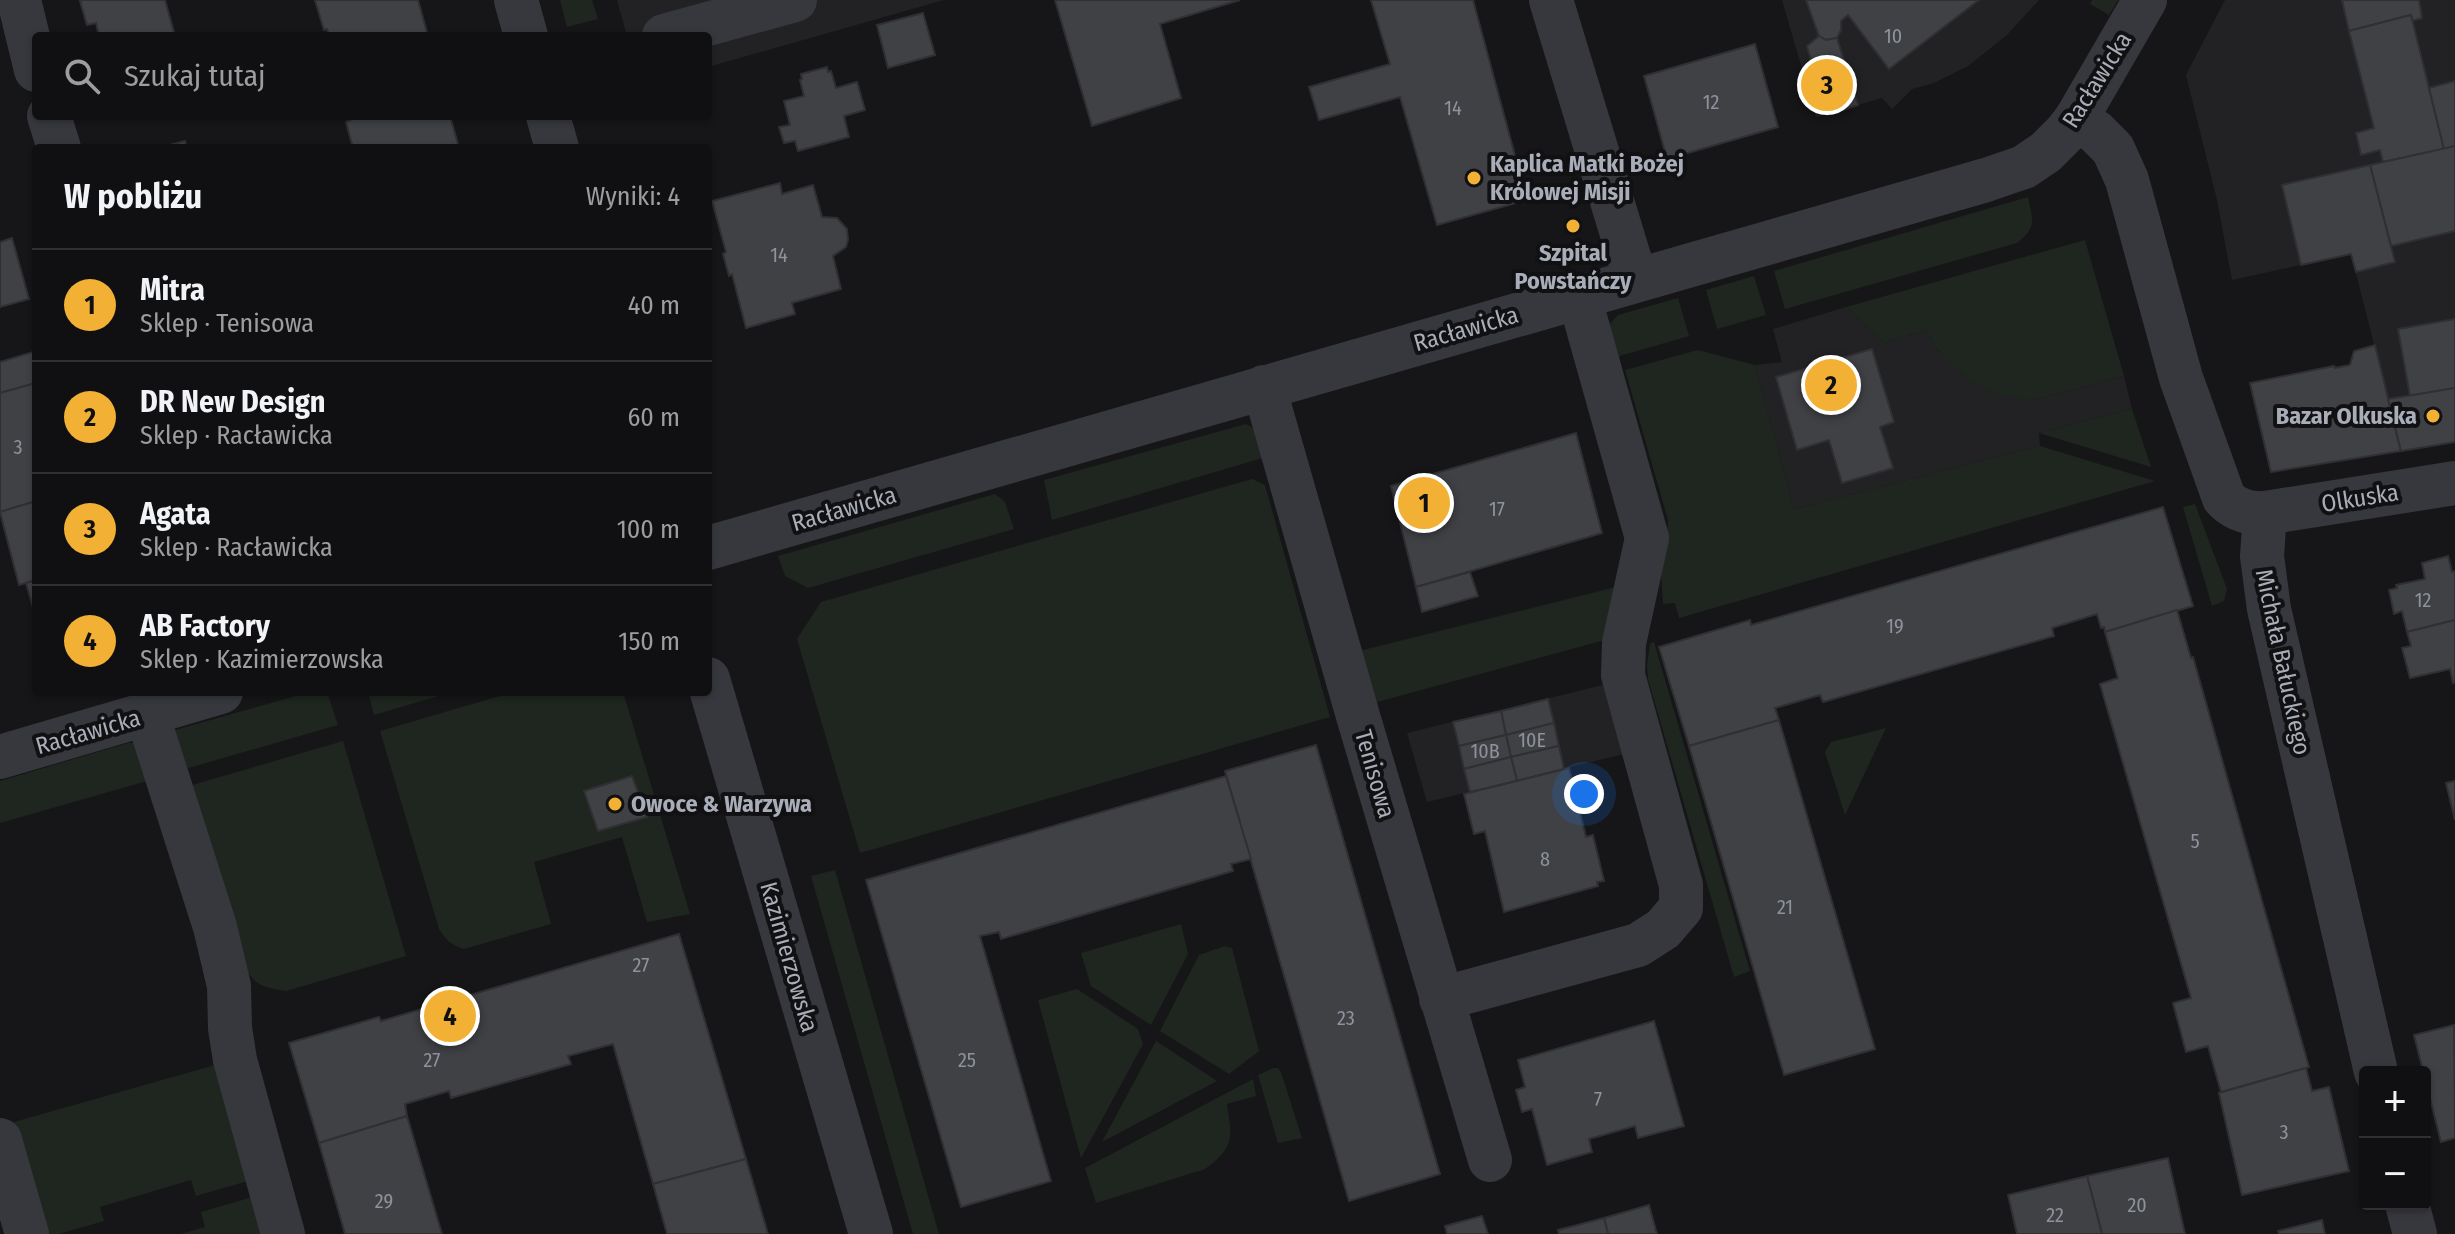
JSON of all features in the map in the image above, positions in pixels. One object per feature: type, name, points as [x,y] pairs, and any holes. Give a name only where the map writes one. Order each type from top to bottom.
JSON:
[{"type":"street","points":[[19,0],[32,54]]},
{"type":"street","points":[[516,0],[525,32]]},
{"type":"street","points":[[679,32],[795,0]]},
{"type":"street","points":[[1551,0],[1636,280]]},
{"type":"street","name":"Racławicka","points":[[712,547],[2024,167],[2046,152],[2076,119],[2145,0]]},
{"type":"street","points":[[2076,119],[2096,132],[2113,149],[2127,180],[2181,378],[2224,498],[2250,514],[2265,513]]},
{"type":"street","points":[[50,120],[58,144]]},
{"type":"street","points":[[549,120],[556,144]]},
{"type":"street","points":[[1441,999],[1638,945],[1663,929],[1681,908],[1681,885],[1623,675],[1624,643],[1647,538],[1579,296]]},
{"type":"street","name":"Tenisowa","points":[[1264,387],[1490,1160]]},
{"type":"street","name":"Olkuska","points":[[2265,513],[2455,483]]},
{"type":"street","name":"Michała Bałuckiego","points":[[2265,513],[2262,556],[2269,609],[2375,1066]]},
{"type":"street","name":"Kazimierzowska","points":[[712,693],[871,1234]]},
{"type":"street","name":"Racławicka","points":[[0,757],[206,696]]},
{"type":"street","points":[[147,714],[215,927],[229,986],[235,1060],[283,1234]]},
{"type":"street","points":[[0,1140],[27,1234]]},
{"type":"street","points":[[2409,1210],[2415,1234]]},
{"type":"shaded area","points":[[560,0],[592,0],[598,19],[567,27]]},
{"type":"shaded area","points":[[617,0],[944,0],[712,66],[712,32],[626,32]]},
{"type":"shaded area","points":[[1782,0],[2039,0],[2007,35],[1968,66],[1934,83],[1912,89],[1892,109],[1882,98],[1816,117]]},
{"type":"shaded area","points":[[2092,0],[2118,0],[2109,15],[2090,4]]},
{"type":"shaded area","points":[[2225,0],[2455,0],[2455,442],[2388,399],[2351,254],[2232,280],[2217,200],[2186,75]]},
{"type":"shaded area","points":[[2028,197],[2031,228],[2017,243],[1785,309],[1774,271]]},
{"type":"shaded area","points":[[2085,240],[2124,376],[2033,400],[1996,394],[1976,384],[1942,356],[1925,330],[1884,343],[1846,307]]},
{"type":"shaded area","points":[[1754,276],[1766,315],[1717,329],[1706,290]]},
{"type":"shaded area","points":[[1678,298],[1689,336],[1613,358],[1607,327],[1618,315]]},
{"type":"shaded area","points":[[1846,307],[1884,343],[1925,330],[1942,356],[2033,400],[2124,376],[2132,409],[2039,433],[2040,446],[1794,509],[1755,365],[1782,362],[1773,329]]},
{"type":"shaded area","points":[[1698,350],[1755,365],[1794,509],[2040,446],[2155,481],[1679,618],[1675,603],[1663,604],[1661,573],[1668,520],[1625,370]]},
{"type":"shaded area","points":[[2132,409],[2151,467],[2039,433]]},
{"type":"shaded area","points":[[1246,424],[1253,428],[1266,457],[1052,520],[1044,480]]},
{"type":"shaded area","points":[[1252,479],[1265,485],[1330,717],[860,853],[797,639],[821,602]]},
{"type":"shaded area","points":[[995,494],[1005,502],[1014,529],[808,588],[785,576],[778,556]]},
{"type":"shaded area","points":[[2195,504],[2227,589],[2224,601],[2212,606],[2183,507]]},
{"type":"shaded area","points":[[1624,585],[1616,637],[1370,704],[1355,652]]},
{"type":"shaded area","points":[[1654,642],[1750,971],[1734,977],[1648,679],[1650,644]]},
{"type":"shaded area","points":[[1603,685],[1624,754],[1427,802],[1407,733]]},
{"type":"shaded area","points":[[296,696],[328,696],[338,725],[178,771],[175,730]]},
{"type":"shaded area","points":[[369,696],[438,696],[374,715]]},
{"type":"shaded area","points":[[499,696],[624,696],[690,914],[647,922],[622,837],[534,862],[551,924],[464,949],[452,944],[439,929],[380,731]]},
{"type":"shaded area","points":[[1886,728],[1845,815],[1825,752],[1831,742]]},
{"type":"shaded area","points":[[343,741],[406,956],[286,991],[269,988],[253,979],[241,959],[189,786]]},
{"type":"shaded area","points":[[135,743],[154,779],[0,823],[0,781]]},
{"type":"shaded area","points":[[835,870],[939,1234],[913,1234],[811,876]]},
{"type":"shaded area","points":[[1181,924],[1188,954],[1151,1025],[1091,986],[1081,953]]},
{"type":"shaded area","points":[[1225,946],[1232,948],[1259,1051],[1229,1074],[1160,1031],[1199,955]]},
{"type":"shaded area","points":[[1077,989],[1138,1029],[1143,1044],[1081,1158],[1038,1000]]},
{"type":"shaded area","points":[[1156,1041],[1217,1081],[1102,1142]]},
{"type":"shaded area","points":[[222,1063],[255,1179],[196,1196],[191,1180],[100,1207],[104,1221],[59,1234],[43,1234],[7,1124]]},
{"type":"shaded area","points":[[1273,1068],[1281,1072],[1302,1138],[1278,1143],[1258,1075]]},
{"type":"shaded area","points":[[1253,1079],[1256,1096],[1227,1104],[1229,1141],[1222,1154],[1205,1169],[1096,1203],[1085,1168]]},
{"type":"shaded area","points":[[259,1195],[271,1234],[181,1234],[205,1227],[201,1212]]},
{"type":"building","points":[[165,0],[174,32],[98,32],[96,23],[87,25],[80,1]]},
{"type":"building","points":[[315,0],[418,0],[427,32],[328,32],[324,30]]},
{"type":"building","points":[[1055,0],[1240,0],[1160,24],[1181,98],[1092,126]]},
{"type":"building","points":[[1371,0],[1473,0],[1527,200],[1437,225],[1400,97],[1319,120],[1309,87],[1390,64]]},
{"type":"building","points":[[1806,0],[1979,0],[1889,69],[1848,15],[1841,21],[1837,38],[1826,40],[1819,36]]},
{"type":"building","points":[[2342,0],[2419,0],[2422,18],[2412,21],[2411,15],[2349,31]]},
{"type":"building","points":[[923,13],[935,55],[888,68],[877,25]]},
{"type":"building","points":[[2411,15],[2444,149],[2383,162],[2380,150],[2361,155],[2356,133],[2374,128],[2349,31]]},
{"type":"building","points":[[1819,36],[1826,40],[1837,38],[1858,105],[1827,115],[1807,46]]},
{"type":"building","points":[[1755,44],[1778,127],[1667,159],[1644,76]]},
{"type":"building","points":[[827,67],[836,88],[857,82],[865,110],[844,116],[849,137],[798,151],[795,141],[784,143],[779,127],[790,125],[784,101],[804,96],[801,74]]},
{"type":"building","points":[[2455,81],[2455,146],[2444,149],[2429,88]]},
{"type":"building","points":[[451,120],[458,144],[352,144],[346,122]]},
{"type":"building","points":[[2455,146],[2455,231],[2391,246],[2370,165]]},
{"type":"building","points":[[2370,165],[2395,262],[2356,272],[2351,254],[2301,265],[2282,185]]},
{"type":"building","points":[[780,183],[782,194],[813,185],[822,217],[837,218],[847,229],[846,247],[833,256],[841,289],[792,303],[795,314],[746,328],[732,274],[729,276],[723,254],[726,252],[712,201]]},
{"type":"building","points":[[12,238],[29,299],[0,307],[0,242]]},
{"type":"building","points":[[2455,319],[2455,388],[2410,396],[2398,329]]},
{"type":"building","points":[[2375,345],[2401,451],[2271,472],[2250,383],[2350,365],[2354,351]]},
{"type":"building","points":[[1872,349],[1894,422],[1880,427],[1893,468],[1842,483],[1829,440],[1797,450],[1776,377]]},
{"type":"building","points":[[32,352],[32,384],[0,393],[0,362]]},
{"type":"building","points":[[32,384],[32,502],[0,512],[0,393]]},
{"type":"building","points":[[2455,388],[2455,442],[2401,451],[2388,399]]},
{"type":"building","points":[[1576,433],[1602,533],[1416,587],[1391,486]]},
{"type":"building","points":[[32,502],[32,581],[19,585],[0,512]]},
{"type":"building","points":[[2163,507],[2193,606],[2105,632],[2097,614],[2052,628],[2054,636],[1823,702],[1820,695],[1775,708],[1779,720],[1689,746],[1659,647],[1750,620],[1751,625]]},
{"type":"building","points":[[2448,556],[2452,572],[2455,571],[2455,620],[2407,632],[2402,611],[2394,614],[2389,590],[2397,588],[2396,585],[2425,579],[2422,563]]},
{"type":"building","points":[[1470,572],[1478,596],[1422,612],[1416,587]]},
{"type":"building","points":[[32,581],[32,604],[26,583]]},
{"type":"building","points":[[2177,610],[2309,1067],[2221,1092],[2208,1046],[2186,1052],[2173,1003],[2191,998],[2100,684],[2118,678],[2105,632]]},
{"type":"building","points":[[2455,620],[2455,682],[2450,669],[2410,678],[2402,648],[2411,646],[2407,632]]},
{"type":"building","points":[[1548,699],[1554,723],[1506,735],[1501,711]]},
{"type":"building","points":[[1501,711],[1506,735],[1459,746],[1453,722]]},
{"type":"building","points":[[1779,720],[1875,1049],[1784,1075],[1689,746]]},
{"type":"building","points":[[1554,723],[1559,746],[1511,757],[1506,735]]},
{"type":"building","points":[[1506,735],[1511,757],[1464,769],[1459,746]]},
{"type":"building","points":[[1316,745],[1440,1174],[1349,1201],[1225,771]]},
{"type":"building","points":[[1559,746],[1564,769],[1517,781],[1511,757]]},
{"type":"building","points":[[1511,757],[1517,781],[1470,792],[1464,769]]},
{"type":"building","points":[[1569,768],[1586,837],[1593,835],[1604,881],[1597,882],[1598,886],[1504,912],[1485,831],[1474,834],[1464,794]]},
{"type":"building","name":"Owoce & Warzywa","points":[[632,776],[647,817],[598,831],[584,791]]},
{"type":"building","points":[[1226,776],[1251,859],[1231,864],[1233,871],[1001,939],[999,932],[980,936],[1051,1181],[961,1207],[866,880]]},
{"type":"building","points":[[2455,781],[2455,820],[2446,783]]},
{"type":"building","points":[[679,934],[746,1159],[653,1184],[613,1044],[568,1056],[571,1064],[451,1098],[449,1091],[405,1104],[407,1116],[319,1143],[289,1043],[379,1017],[381,1021]]},
{"type":"building","points":[[1654,1021],[1684,1126],[1638,1138],[1635,1126],[1589,1139],[1592,1152],[1547,1165],[1532,1109],[1522,1112],[1516,1090],[1525,1087],[1518,1060]]},
{"type":"building","points":[[2454,1025],[2455,1138],[2441,1142],[2431,1102],[2431,1066],[2422,1066],[2414,1035]]},
{"type":"building","points":[[2306,1068],[2312,1091],[2329,1087],[2349,1171],[2242,1195],[2219,1093]]},
{"type":"building","points":[[407,1116],[442,1234],[345,1234],[319,1143]]},
{"type":"building","points":[[2168,1158],[2185,1234],[2102,1234],[2087,1176]]},
{"type":"building","points":[[746,1159],[768,1234],[667,1234],[653,1184]]},
{"type":"building","points":[[2087,1176],[2102,1234],[2017,1234],[2008,1195]]},
{"type":"building","points":[[1649,1205],[1657,1234],[1608,1234],[1604,1218]]},
{"type":"building","points":[[1482,1216],[1488,1234],[1447,1234],[1445,1226]]},
{"type":"building","points":[[1604,1218],[1608,1234],[1559,1234],[1558,1230]]},
{"type":"building","points":[[2322,1220],[2325,1234],[2279,1234],[2278,1231]]},
{"type":"place","name":"Agata","points":[[1827,85]]},
{"type":"place","name":"Kaplica Matki Bożej Królowej Misji","points":[[1474,178]]},
{"type":"place","name":"Szpital Powstańczy","points":[[1573,226]]},
{"type":"place","name":"DR New Design","points":[[1831,385]]},
{"type":"place","name":"Bazar Olkuska","points":[[2433,416]]},
{"type":"place","name":"Mitra","points":[[1424,503]]},
{"type":"place","name":"Owoce & Warzywa","points":[[615,804]]},
{"type":"place","name":"AB Factory","points":[[450,1016]]}]
